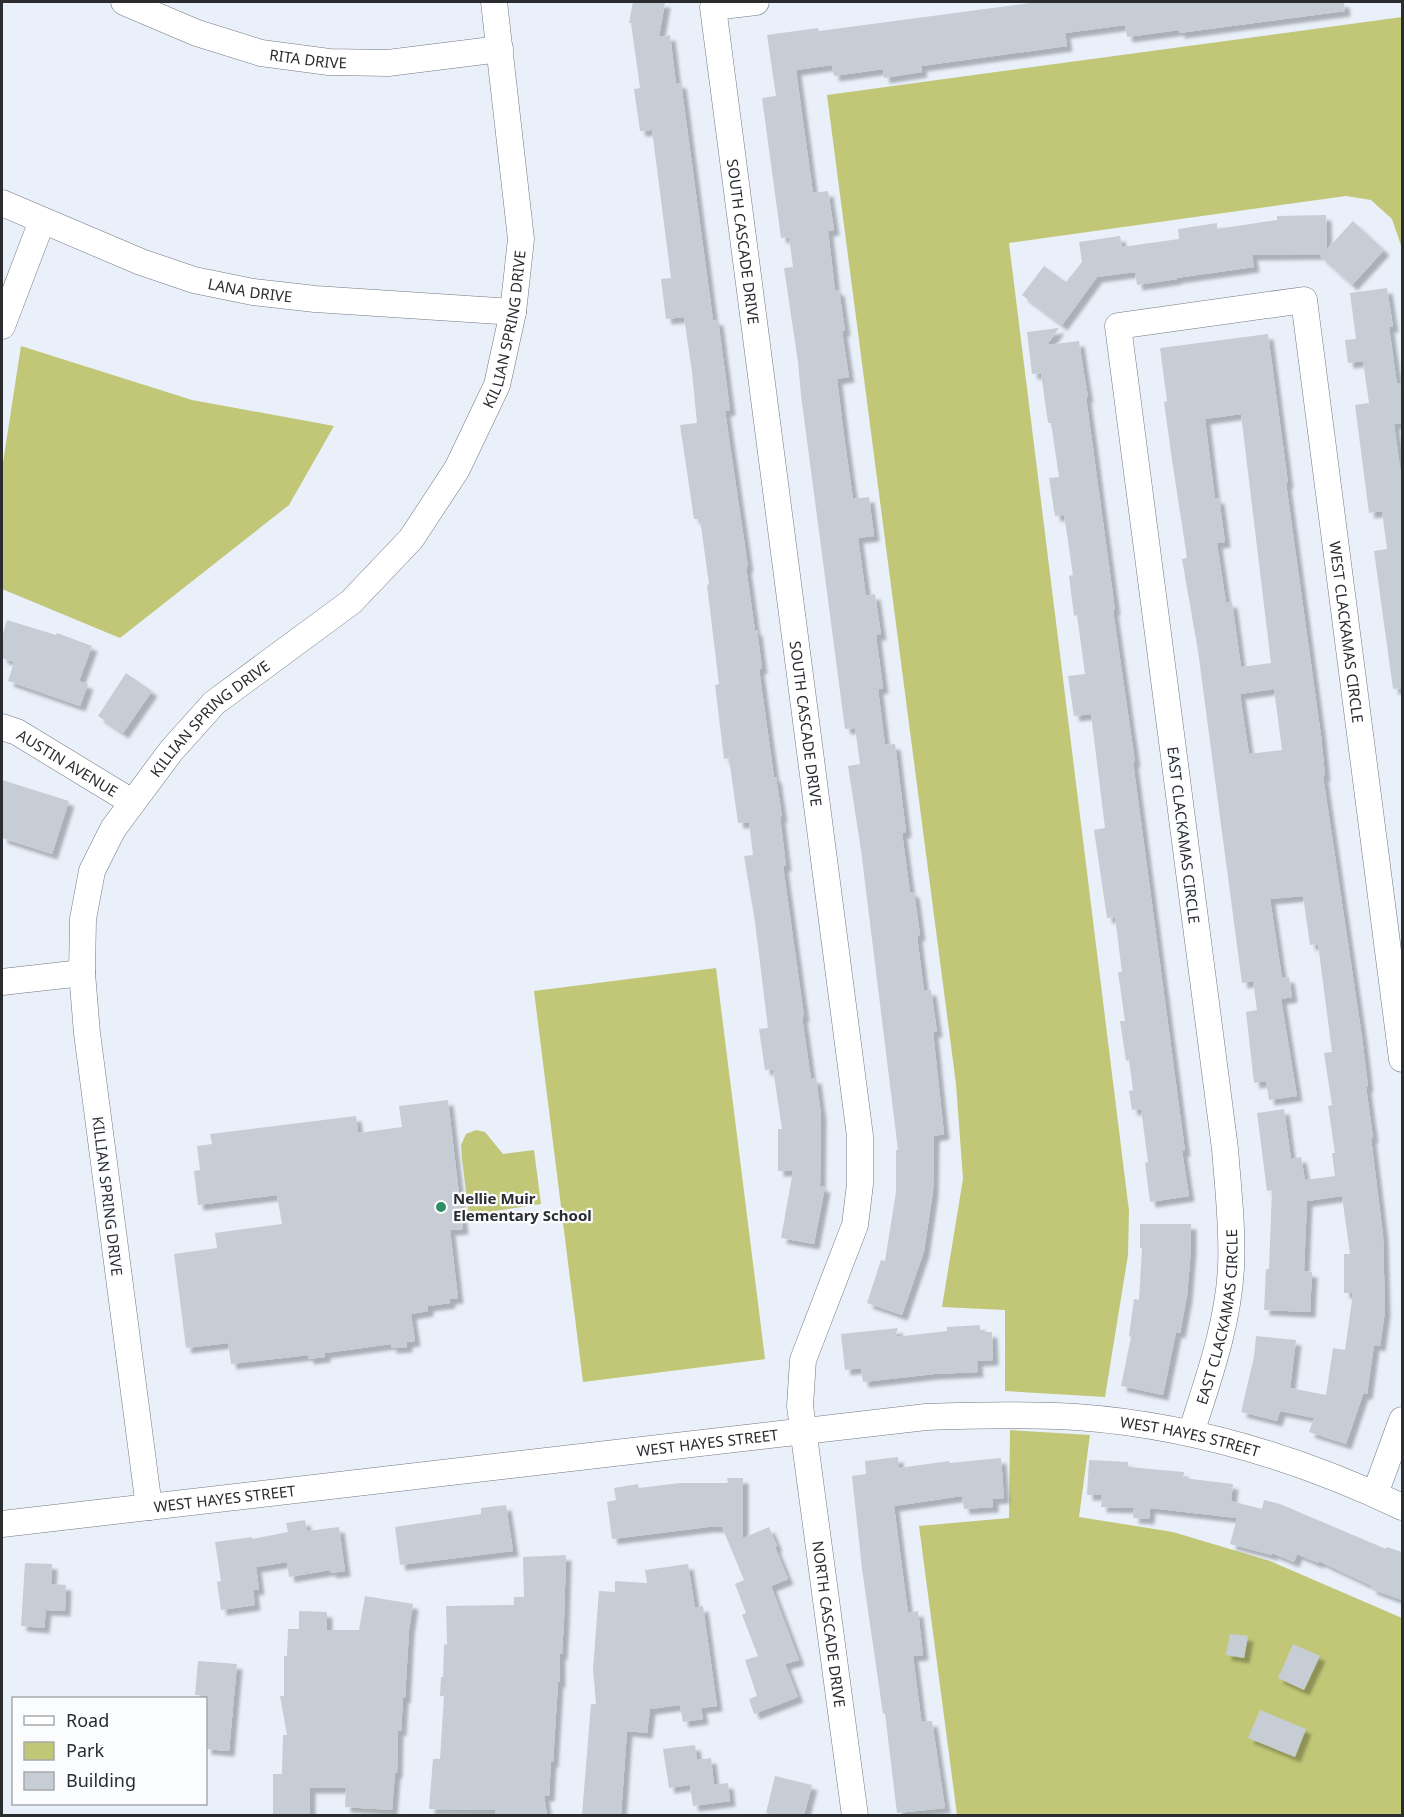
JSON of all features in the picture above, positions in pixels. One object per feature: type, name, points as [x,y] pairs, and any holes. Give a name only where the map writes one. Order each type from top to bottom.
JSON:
[{"type":"street","name":"RITA DRIVE","points":[[124,2],[197,33],[261,53],[329,62],[388,63],[500,49]]},
{"type":"street","name":"KILLIAN SPRING DRIVE","points":[[149,1507],[87,1033],[82,973],[84,919],[92,871],[113,829],[132,802],[171,751],[214,703],[351,602],[411,539],[457,469],[497,385],[513,312],[520,238],[494,2]]},
{"type":"street","name":"SOUTH CASCADE DRIVE","points":[[756,2],[713,7],[860,1136],[860,1184],[855,1225],[803,1360],[801,1406],[804,1432]]},
{"type":"street","name":"LANA DRIVE","points":[[2,203],[141,262],[194,280],[253,292],[315,299],[513,312]]},
{"type":"street","points":[[2,326],[42,221]]},
{"type":"street","name":"WEST CLACKAMAS CIRCLE","points":[[1211,313],[1304,300],[1402,1059]]},
{"type":"street","name":"EAST CLACKAMAS CIRCLE","points":[[1191,1433],[1213,1364],[1225,1311],[1231,1269],[1230,1218],[1225,1149],[1118,326],[1211,313]]},
{"type":"street","name":"AUSTIN AVENUE","points":[[2,727],[17,732],[132,802]]},
{"type":"street","points":[[2,982],[82,973]]},
{"type":"street","name":"WEST HAYES STREET","points":[[2,1524],[926,1418],[1011,1414],[1094,1419],[1191,1433],[1301,1464],[1402,1507]]},
{"type":"street","points":[[1375,1494],[1402,1420]]},
{"type":"street","name":"NORTH CASCADE DRIVE","points":[[804,1432],[855,1815]]},
{"type":"green space","points":[[1402,17],[1402,248],[1392,219],[1371,200],[1346,196],[1009,243],[1129,1211],[1128,1255],[1105,1397],[1005,1391],[1005,1310],[942,1307],[963,1179],[956,1084],[827,95]]},
{"type":"green space","points":[[21,346],[192,400],[334,426],[289,505],[120,638],[2,589],[2,469]]},
{"type":"green space","points":[[716,968],[765,1359],[583,1382],[534,991]]},
{"type":"green space","points":[[476,1130],[485,1132],[503,1154],[534,1150],[541,1204],[469,1215],[461,1145],[466,1134]]},
{"type":"green space","points":[[1010,1430],[1090,1435],[1079,1517],[1173,1532],[1270,1561],[1402,1618],[1402,1815],[957,1815],[919,1526],[1009,1518]]},
{"type":"building","points":[[633,2],[665,2],[659,37],[670,35],[676,83],[681,83],[713,320],[718,320],[730,410],[725,411],[755,631],[757,630],[762,668],[759,669],[774,777],[776,777],[782,817],[780,817],[786,866],[783,866],[804,1016],[802,1017],[811,1079],[816,1078],[821,1115],[820,1186],[825,1187],[814,1244],[781,1238],[793,1171],[778,1171],[778,1129],[782,1129],[773,1069],[765,1070],[759,1029],[768,1028],[744,856],[753,855],[749,822],[738,823],[729,758],[724,759],[715,685],[719,684],[707,585],[709,584],[700,519],[694,519],[680,425],[697,423],[692,372],[684,317],[666,319],[661,279],[671,278],[652,130],[640,131],[634,89],[640,88],[631,23],[629,23]]},
{"type":"building","points":[[1038,2],[1344,2],[1345,11],[1179,33],[1179,30],[1127,37],[1125,25],[1065,33],[1067,46],[921,66],[922,72],[884,78],[883,69],[834,76],[832,65],[796,70],[813,193],[828,191],[834,230],[828,231],[835,290],[839,290],[845,331],[842,331],[849,377],[837,379],[844,436],[853,499],[869,497],[874,536],[858,538],[866,596],[875,594],[881,635],[876,635],[883,688],[878,689],[885,745],[895,744],[906,832],[902,833],[910,892],[914,892],[920,935],[917,936],[924,991],[931,990],[937,1032],[933,1032],[944,1134],[934,1136],[933,1191],[924,1251],[902,1315],[867,1303],[881,1260],[885,1261],[896,1192],[896,1150],[898,1150],[861,850],[848,766],[860,764],[855,728],[845,729],[784,268],[793,267],[789,237],[781,238],[762,98],[776,96],[767,35],[818,28],[819,31]]},
{"type":"building","points":[[1326,215],[1327,249],[1353,221],[1384,250],[1352,285],[1320,256],[1323,254],[1252,255],[1254,267],[1137,285],[1135,272],[1097,277],[1062,325],[1022,295],[1044,266],[1066,282],[1082,262],[1079,242],[1120,236],[1122,247],[1179,239],[1178,229],[1217,223],[1217,229],[1277,220],[1277,216]]},
{"type":"building","points":[[1387,288],[1393,327],[1389,327],[1397,384],[1400,383],[1402,400],[1402,423],[1394,424],[1402,482],[1402,688],[1393,689],[1374,551],[1387,549],[1382,511],[1369,513],[1355,405],[1369,403],[1363,361],[1348,363],[1345,340],[1356,339],[1350,293]]},
{"type":"building","points":[[1059,328],[1047,345],[1079,341],[1088,397],[1086,397],[1115,610],[1113,610],[1185,1151],[1182,1151],[1189,1196],[1150,1202],[1145,1163],[1148,1162],[1141,1109],[1132,1110],[1129,1091],[1133,1090],[1129,1060],[1126,1061],[1120,1021],[1125,1021],[1118,972],[1122,972],[1115,917],[1107,918],[1094,830],[1105,828],[1091,714],[1074,716],[1068,676],[1085,674],[1069,576],[1073,575],[1064,515],[1055,516],[1049,478],[1059,477],[1051,423],[1048,423],[1041,373],[1032,374],[1027,332]]},
{"type":"building","points":[[1268,334],[1321,736],[1325,776],[1323,776],[1362,1037],[1383,1235],[1385,1311],[1380,1346],[1374,1345],[1367,1394],[1363,1394],[1346,1444],[1309,1432],[1314,1418],[1280,1411],[1277,1421],[1241,1412],[1254,1357],[1256,1336],[1296,1340],[1290,1388],[1326,1395],[1333,1348],[1345,1350],[1353,1293],[1344,1293],[1344,1254],[1350,1254],[1342,1196],[1307,1201],[1304,1271],[1312,1272],[1310,1312],[1264,1310],[1266,1269],[1269,1269],[1272,1190],[1267,1191],[1257,1113],[1284,1109],[1291,1159],[1301,1157],[1305,1180],[1335,1176],[1332,1153],[1335,1153],[1328,1106],[1332,1105],[1324,1053],[1332,1052],[1318,944],[1310,945],[1303,896],[1270,899],[1282,978],[1289,977],[1292,997],[1281,999],[1297,1096],[1269,1100],[1266,1081],[1254,1083],[1246,1012],[1257,1010],[1253,981],[1242,983],[1198,651],[1182,559],[1187,558],[1164,402],[1167,401],[1160,348]],"holes":[[[1241,414],[1271,663],[1241,667],[1232,602],[1226,603],[1217,543],[1225,542],[1219,498],[1215,499],[1205,419]],[[1274,689],[1282,750],[1249,754],[1240,694]]]},
{"type":"building","points":[[7,620],[56,635],[57,633],[92,646],[79,681],[88,684],[80,706],[8,681],[14,662],[2,658],[2,637]]},
{"type":"building","points":[[126,673],[152,691],[123,733],[98,716]]},
{"type":"building","points":[[2,780],[69,801],[52,854],[2,838]]},
{"type":"building","points":[[448,1100],[463,1229],[450,1230],[458,1298],[450,1299],[450,1303],[428,1306],[428,1311],[411,1314],[415,1341],[407,1342],[407,1347],[391,1348],[391,1344],[325,1353],[325,1357],[308,1359],[308,1355],[231,1364],[228,1343],[186,1348],[174,1254],[217,1248],[215,1233],[282,1224],[277,1195],[198,1205],[194,1171],[200,1170],[197,1146],[212,1144],[210,1134],[356,1116],[358,1133],[402,1127],[399,1106]]},
{"type":"building","points":[[1140,1224],[1191,1224],[1187,1296],[1180,1333],[1176,1332],[1163,1395],[1121,1386],[1131,1337],[1129,1336],[1134,1299],[1139,1300],[1142,1248],[1140,1248]]},
{"type":"building","points":[[980,1325],[980,1332],[992,1332],[993,1360],[977,1361],[978,1372],[934,1374],[863,1382],[861,1368],[845,1370],[841,1334],[898,1328],[895,1337],[947,1331],[947,1327]]},
{"type":"building","points":[[898,1457],[899,1468],[949,1461],[950,1463],[1001,1458],[1004,1498],[993,1499],[993,1507],[964,1509],[962,1496],[894,1506],[908,1613],[918,1611],[923,1655],[913,1656],[921,1718],[922,1722],[932,1721],[945,1808],[897,1813],[885,1713],[883,1714],[862,1569],[852,1476],[866,1474],[865,1461]]},
{"type":"building","points":[[1089,1460],[1128,1462],[1128,1467],[1184,1472],[1183,1478],[1233,1484],[1231,1501],[1262,1509],[1264,1500],[1280,1504],[1386,1549],[1387,1547],[1402,1552],[1402,1600],[1371,1589],[1372,1586],[1319,1561],[1318,1563],[1297,1554],[1294,1562],[1272,1553],[1272,1555],[1230,1544],[1237,1518],[1150,1508],[1149,1519],[1133,1518],[1134,1508],[1101,1507],[1102,1495],[1087,1495]]},
{"type":"building","points":[[727,1478],[743,1478],[743,1538],[769,1527],[777,1546],[775,1547],[788,1579],[771,1586],[799,1660],[785,1664],[798,1697],[754,1714],[749,1699],[757,1696],[745,1660],[758,1656],[742,1615],[746,1613],[735,1584],[744,1580],[722,1527],[612,1539],[607,1502],[616,1500],[614,1488],[638,1484],[639,1488],[680,1483],[728,1483]]},
{"type":"building","points":[[506,1505],[513,1551],[400,1565],[395,1527],[481,1514],[481,1508]]},
{"type":"building","points":[[305,1520],[307,1531],[339,1527],[345,1571],[331,1573],[330,1570],[289,1577],[287,1562],[256,1567],[259,1589],[253,1590],[255,1605],[221,1610],[217,1582],[221,1581],[215,1542],[252,1537],[252,1539],[288,1532],[286,1523]]},
{"type":"building","points":[[566,1555],[562,1654],[560,1654],[560,1682],[558,1682],[553,1762],[551,1762],[549,1796],[544,1796],[547,1815],[496,1815],[495,1810],[429,1809],[433,1759],[440,1759],[444,1696],[440,1696],[441,1677],[443,1677],[444,1644],[447,1645],[446,1606],[514,1605],[514,1597],[524,1597],[523,1557]]},
{"type":"building","points":[[25,1563],[52,1564],[51,1584],[66,1585],[65,1611],[46,1610],[44,1628],[21,1626]]},
{"type":"building","points":[[688,1564],[695,1608],[703,1606],[717,1706],[701,1708],[703,1719],[683,1722],[680,1705],[650,1709],[647,1733],[627,1731],[621,1815],[582,1815],[591,1704],[596,1704],[593,1669],[599,1591],[615,1592],[615,1581],[647,1583],[645,1570]]},
{"type":"building","points":[[365,1596],[413,1604],[405,1698],[403,1698],[401,1731],[398,1730],[397,1773],[395,1773],[392,1810],[345,1807],[346,1788],[310,1788],[310,1815],[273,1815],[273,1774],[282,1774],[283,1735],[287,1735],[280,1696],[284,1696],[284,1656],[287,1656],[288,1629],[299,1629],[299,1611],[327,1612],[327,1630],[359,1630]]},
{"type":"building","points":[[1230,1634],[1248,1636],[1244,1658],[1226,1655]]},
{"type":"building","points":[[1293,1644],[1320,1656],[1304,1690],[1278,1678]]},
{"type":"building","points":[[198,1661],[237,1664],[229,1751],[207,1749],[207,1697],[195,1695]]},
{"type":"building","points":[[1260,1710],[1306,1729],[1295,1757],[1248,1738]]},
{"type":"building","points":[[695,1745],[697,1760],[711,1758],[714,1785],[728,1783],[730,1801],[693,1806],[690,1785],[669,1788],[663,1749]]},
{"type":"building","points":[[775,1776],[812,1785],[804,1815],[766,1813]]},
{"type":"place","name":"Nellie Muir Elementary School","points":[[441,1207]]}]
